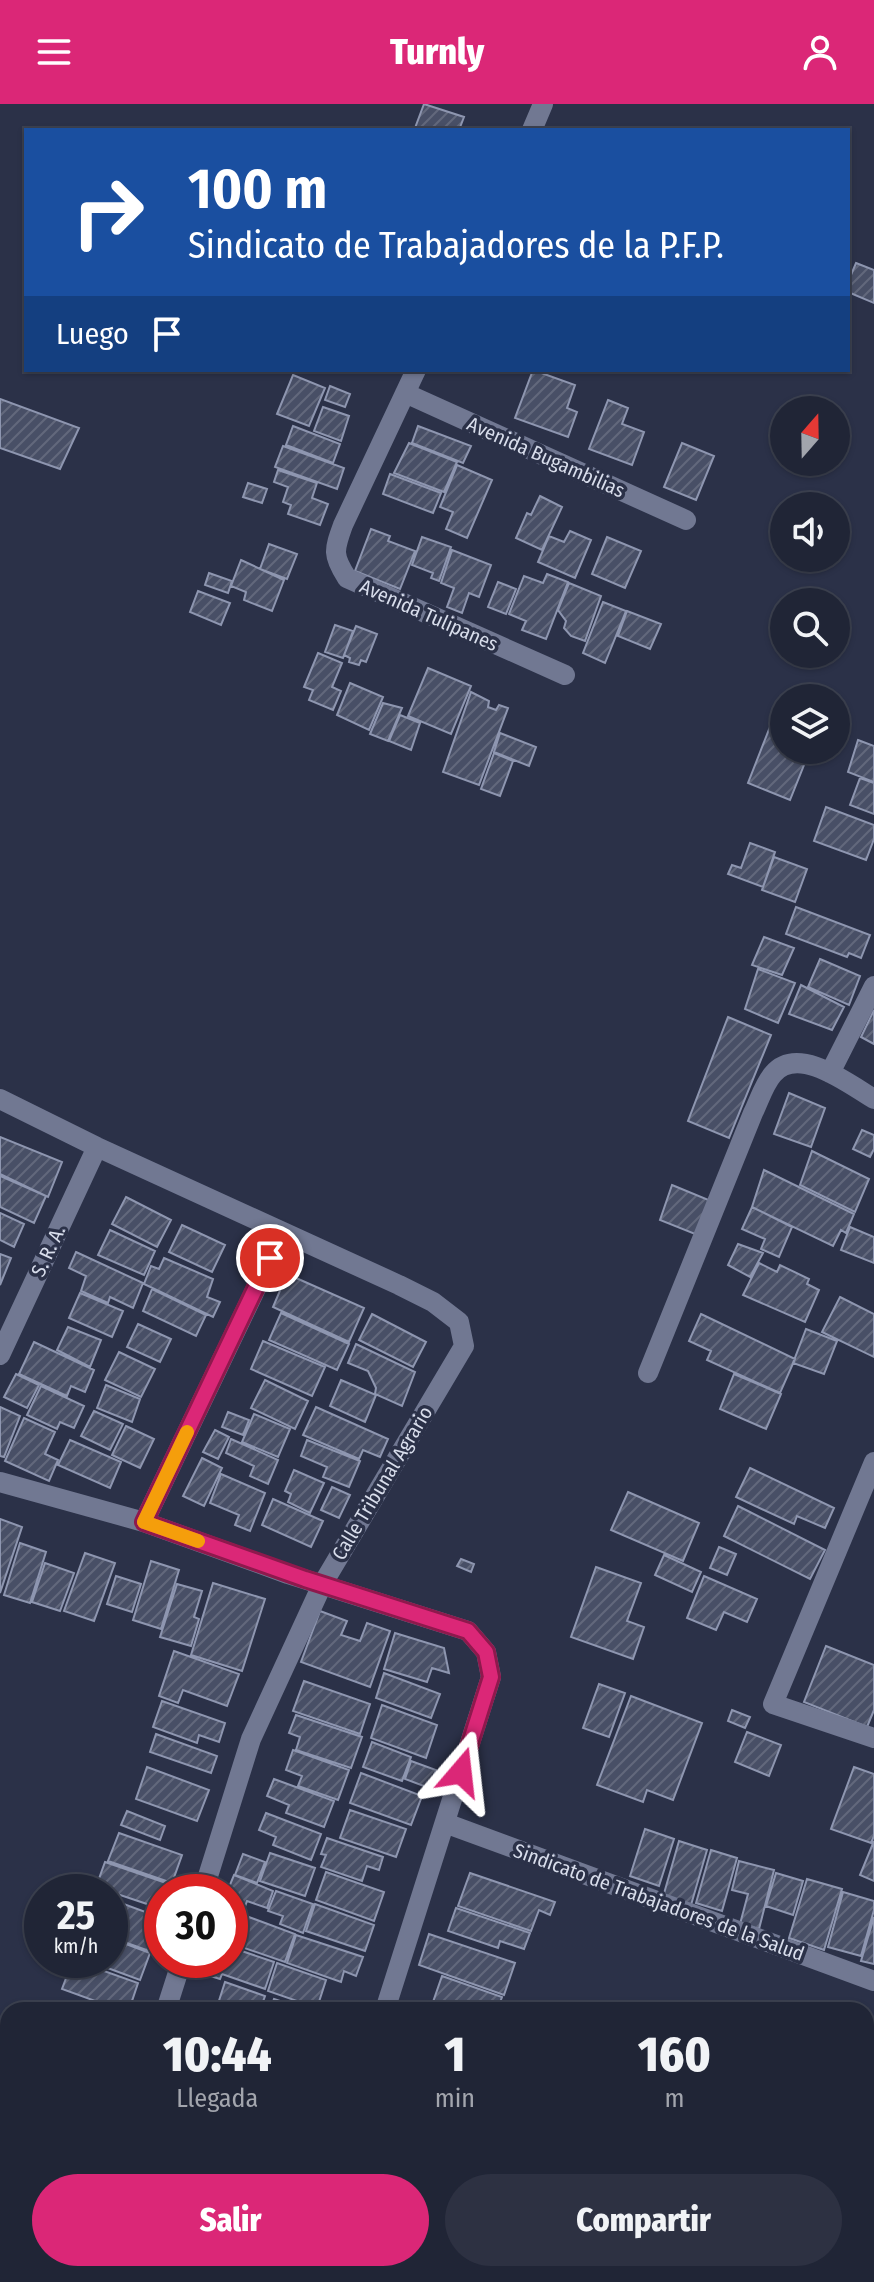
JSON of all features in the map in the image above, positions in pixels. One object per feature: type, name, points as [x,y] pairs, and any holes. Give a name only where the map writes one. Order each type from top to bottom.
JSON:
[{"type":"street","points":[[533,128],[543,104]]},
{"type":"street","name":"Avenida Tulipanes","points":[[415,372],[343,525],[334,550],[337,563],[347,578],[565,675]]},
{"type":"street","name":"Avenida Bugambilias","points":[[405,393],[686,520]]},
{"type":"street","points":[[830,1073],[874,986]]},
{"type":"street","points":[[648,1373],[753,1113],[773,1073],[787,1063],[809,1063],[874,1099]]},
{"type":"street","points":[[0,1099],[283,1232],[144,1522]]},
{"type":"street","name":"S. R. A.","points":[[0,1355],[97,1147]]},
{"type":"street","name":"Calle Tribunal Agrario","points":[[209,1874],[251,1739],[322,1585],[464,1346],[459,1322],[433,1302],[283,1232]]},
{"type":"street","points":[[874,1462],[773,1704],[874,1738]]},
{"type":"street","points":[[0,1482],[144,1522],[322,1585],[468,1631],[486,1652],[491,1677],[388,2002]]},
{"type":"street","name":"Sindicato de Trabajadores de la Salud","points":[[445,1823],[874,1981]]},
{"type":"street","points":[[169,2002],[176,1978]]},
{"type":"building","points":[[424,104],[464,117],[460,128],[415,128]]},
{"type":"building","points":[[856,263],[874,270],[874,303],[850,293],[850,277]]},
{"type":"building","points":[[532,372],[575,385],[567,408],[577,412],[568,437],[515,418]]},
{"type":"building","points":[[293,375],[325,388],[309,426],[277,414]]},
{"type":"building","points":[[330,386],[350,394],[345,407],[325,400]]},
{"type":"building","points":[[0,399],[79,428],[60,469],[0,448]]},
{"type":"building","points":[[608,400],[628,408],[622,424],[644,432],[632,465],[589,449]]},
{"type":"building","points":[[323,407],[349,416],[341,441],[314,431]]},
{"type":"building","points":[[293,426],[340,444],[333,463],[286,445]]},
{"type":"building","points":[[418,426],[471,446],[463,463],[412,443]]},
{"type":"building","points":[[409,443],[457,462],[444,492],[394,473]]},
{"type":"building","points":[[682,443],[714,456],[696,500],[664,487]]},
{"type":"building","points":[[283,446],[344,468],[337,489],[275,467]]},
{"type":"building","points":[[457,465],[492,480],[467,538],[446,529],[453,512],[440,507]]},
{"type":"building","points":[[278,470],[317,483],[312,498],[328,504],[320,525],[288,514],[291,505],[283,502],[288,487],[274,482]]},
{"type":"building","points":[[390,474],[441,493],[433,513],[383,494]]},
{"type":"building","points":[[248,483],[267,489],[262,503],[243,497]]},
{"type":"building","points":[[540,496],[562,507],[542,550],[516,538],[527,513],[531,515]]},
{"type":"building","points":[[371,529],[390,536],[388,541],[415,551],[400,589],[355,571]]},
{"type":"building","points":[[570,531],[591,540],[575,578],[538,562],[549,536],[564,542]]},
{"type":"building","points":[[422,537],[451,547],[439,581],[431,578],[433,573],[412,565]]},
{"type":"building","points":[[607,537],[641,551],[625,588],[592,574]]},
{"type":"building","points":[[269,544],[297,554],[287,579],[260,569]]},
{"type":"building","points":[[452,550],[491,565],[479,597],[469,593],[462,613],[447,607],[454,588],[441,583]]},
{"type":"building","points":[[241,560],[284,580],[272,611],[244,600],[246,592],[231,586]]},
{"type":"building","points":[[209,573],[232,581],[228,593],[205,585]]},
{"type":"building","points":[[547,574],[568,582],[546,639],[522,630],[526,621],[509,614],[524,576],[543,583]]},
{"type":"building","points":[[498,582],[516,589],[506,614],[488,607]]},
{"type":"building","points":[[569,583],[601,596],[585,641],[571,636],[564,628],[566,621],[558,610]]},
{"type":"building","points":[[198,591],[230,603],[221,625],[190,612]]},
{"type":"building","points":[[603,602],[626,611],[605,663],[583,653]]},
{"type":"building","points":[[627,611],[661,624],[650,649],[618,636]]},
{"type":"building","points":[[335,625],[353,631],[343,658],[325,652]]},
{"type":"building","points":[[356,626],[377,634],[366,662],[361,660],[359,665],[349,662],[350,658],[344,655]]},
{"type":"building","points":[[318,653],[342,663],[332,687],[341,691],[333,710],[309,700],[313,690],[304,687]]},
{"type":"building","points":[[428,668],[471,686],[451,734],[408,716]]},
{"type":"building","points":[[350,683],[383,697],[369,730],[337,715]]},
{"type":"building","points":[[471,692],[489,701],[488,707],[496,710],[499,705],[508,708],[479,785],[443,772]]},
{"type":"building","points":[[383,703],[402,708],[388,741],[370,734]]},
{"type":"building","points":[[400,715],[420,723],[411,750],[389,741]]},
{"type":"building","points":[[770,727],[770,764],[804,764],[790,800],[748,783]]},
{"type":"building","points":[[500,733],[536,747],[529,766],[494,752]]},
{"type":"building","points":[[858,740],[874,746],[874,782],[848,772]]},
{"type":"building","points":[[494,753],[513,761],[500,796],[481,789]]},
{"type":"building","points":[[860,778],[874,783],[874,814],[850,805]]},
{"type":"building","points":[[826,807],[874,825],[874,839],[866,860],[814,841]]},
{"type":"building","points":[[750,843],[775,852],[763,887],[728,874],[732,865],[741,868]]},
{"type":"building","points":[[774,857],[807,869],[795,902],[762,890]]},
{"type":"building","points":[[796,907],[870,935],[861,958],[849,953],[847,957],[786,934]]},
{"type":"building","points":[[764,937],[794,948],[782,975],[752,965]]},
{"type":"building","points":[[820,959],[860,976],[849,1005],[808,987]]},
{"type":"building","points":[[758,969],[795,983],[778,1023],[745,1009]]},
{"type":"building","points":[[801,985],[844,1007],[832,1030],[789,1014]]},
{"type":"building","points":[[874,1010],[874,1044],[861,1037]]},
{"type":"building","points":[[728,1017],[771,1035],[729,1138],[688,1121]]},
{"type":"building","points":[[789,1093],[825,1108],[811,1147],[774,1134]]},
{"type":"building","points":[[862,1130],[874,1135],[874,1149],[870,1157],[853,1149]]},
{"type":"building","points":[[0,1137],[62,1162],[48,1197],[0,1174]]},
{"type":"building","points":[[812,1151],[869,1179],[855,1212],[800,1185]]},
{"type":"building","points":[[764,1170],[854,1214],[846,1233],[841,1230],[833,1246],[752,1207]]},
{"type":"building","points":[[0,1176],[46,1196],[34,1223],[0,1207]]},
{"type":"building","points":[[672,1185],[711,1201],[700,1236],[660,1220]]},
{"type":"building","points":[[126,1197],[171,1220],[157,1247],[112,1224]]},
{"type":"building","points":[[752,1207],[792,1227],[779,1257],[761,1249],[765,1239],[742,1229]]},
{"type":"building","points":[[0,1213],[24,1224],[14,1247],[0,1240]]},
{"type":"building","points":[[182,1225],[225,1245],[212,1272],[169,1252]]},
{"type":"building","points":[[850,1227],[874,1237],[874,1263],[841,1250]]},
{"type":"building","points":[[110,1230],[155,1251],[144,1275],[98,1255]]},
{"type":"building","points":[[738,1244],[763,1253],[750,1277],[728,1265]]},
{"type":"building","points":[[76,1252],[143,1283],[133,1308],[110,1297],[108,1303],[81,1291],[86,1276],[69,1268]]},
{"type":"building","points":[[0,1254],[11,1258],[0,1285]]},
{"type":"building","points":[[164,1258],[213,1279],[207,1297],[220,1302],[213,1317],[144,1284],[151,1266],[159,1269]]},
{"type":"building","points":[[759,1263],[777,1272],[780,1265],[809,1279],[807,1284],[819,1290],[805,1322],[743,1295]]},
{"type":"building","points":[[287,1274],[364,1308],[349,1342],[273,1307]]},
{"type":"building","points":[[152,1289],[206,1315],[196,1336],[143,1311]]},
{"type":"building","points":[[80,1293],[123,1311],[112,1337],[69,1318]]},
{"type":"building","points":[[840,1297],[874,1314],[874,1357],[822,1332]]},
{"type":"building","points":[[281,1313],[349,1344],[337,1370],[269,1340]]},
{"type":"building","points":[[372,1314],[426,1342],[413,1367],[359,1340]]},
{"type":"building","points":[[701,1314],[795,1359],[780,1393],[707,1360],[711,1351],[689,1341]]},
{"type":"building","points":[[138,1324],[171,1339],[160,1362],[127,1347]]},
{"type":"building","points":[[68,1327],[101,1340],[90,1367],[57,1350]]},
{"type":"building","points":[[806,1329],[837,1341],[824,1374],[793,1363]]},
{"type":"building","points":[[263,1341],[325,1367],[312,1396],[251,1369]]},
{"type":"building","points":[[34,1342],[94,1370],[85,1392],[71,1386],[67,1396],[19,1374]]},
{"type":"building","points":[[356,1344],[415,1372],[402,1406],[375,1394],[376,1388],[368,1371],[348,1363]]},
{"type":"building","points":[[119,1352],[155,1369],[141,1397],[105,1380]]},
{"type":"building","points":[[16,1374],[39,1385],[27,1408],[4,1397]]},
{"type":"building","points":[[734,1374],[781,1394],[766,1429],[720,1409]]},
{"type":"building","points":[[265,1380],[308,1401],[295,1429],[251,1408]]},
{"type":"building","points":[[341,1380],[376,1395],[365,1422],[330,1406]]},
{"type":"building","points":[[106,1385],[140,1399],[132,1422],[97,1408]]},
{"type":"building","points":[[41,1386],[84,1406],[74,1428],[60,1422],[57,1429],[27,1415]]},
{"type":"building","points":[[0,1407],[20,1416],[4,1457],[0,1456]]},
{"type":"building","points":[[316,1407],[388,1439],[380,1457],[363,1450],[359,1459],[303,1435]]},
{"type":"building","points":[[94,1411],[123,1424],[110,1450],[81,1436]]},
{"type":"building","points":[[228,1412],[249,1420],[243,1435],[222,1427]]},
{"type":"building","points":[[254,1414],[290,1429],[278,1457],[242,1442]]},
{"type":"building","points":[[24,1418],[55,1432],[45,1454],[58,1460],[49,1481],[5,1461]]},
{"type":"building","points":[[126,1426],[154,1439],[140,1468],[112,1455]]},
{"type":"building","points":[[215,1430],[229,1437],[218,1459],[203,1452]]},
{"type":"building","points":[[231,1439],[278,1460],[268,1484],[250,1476],[254,1466],[226,1453]]},
{"type":"building","points":[[70,1440],[121,1462],[110,1488],[58,1465]]},
{"type":"building","points":[[307,1440],[360,1461],[349,1487],[323,1477],[327,1467],[301,1456]]},
{"type":"building","points":[[202,1458],[222,1468],[204,1506],[183,1496]]},
{"type":"building","points":[[750,1468],[834,1508],[825,1528],[797,1516],[794,1524],[736,1497]]},
{"type":"building","points":[[294,1470],[324,1483],[310,1513],[288,1502],[291,1494],[285,1491]]},
{"type":"building","points":[[221,1474],[265,1493],[250,1531],[235,1525],[239,1515],[210,1503]]},
{"type":"building","points":[[332,1487],[350,1495],[339,1518],[321,1510]]},
{"type":"building","points":[[628,1492],[699,1523],[683,1561],[611,1530]]},
{"type":"building","points":[[273,1499],[323,1521],[311,1547],[262,1525]]},
{"type":"building","points":[[738,1506],[825,1550],[810,1579],[724,1536]]},
{"type":"building","points":[[0,1519],[22,1527],[0,1593]]},
{"type":"building","points":[[20,1543],[46,1552],[30,1603],[4,1595]]},
{"type":"building","points":[[719,1547],[736,1554],[727,1575],[710,1568]]},
{"type":"building","points":[[85,1553],[115,1563],[94,1621],[64,1611]]},
{"type":"building","points":[[664,1555],[701,1572],[692,1592],[655,1575]]},
{"type":"building","points":[[461,1559],[474,1564],[471,1572],[457,1566]]},
{"type":"building","points":[[151,1561],[179,1570],[161,1629],[133,1620]]},
{"type":"building","points":[[45,1563],[74,1573],[60,1611],[32,1602]]},
{"type":"building","points":[[596,1567],[641,1583],[627,1621],[644,1627],[633,1659],[571,1637]]},
{"type":"building","points":[[116,1576],[141,1584],[132,1612],[107,1604]]},
{"type":"building","points":[[704,1576],[757,1599],[747,1622],[724,1612],[716,1630],[687,1618]]},
{"type":"building","points":[[213,1583],[265,1599],[242,1671],[191,1655]]},
{"type":"building","points":[[177,1584],[202,1591],[194,1617],[199,1619],[191,1646],[160,1637]]},
{"type":"building","points":[[320,1611],[347,1621],[341,1635],[360,1641],[367,1623],[390,1631],[370,1687],[301,1662]]},
{"type":"building","points":[[395,1633],[444,1648],[449,1673],[432,1668],[427,1682],[384,1669]]},
{"type":"building","points":[[826,1646],[874,1665],[874,1710],[867,1727],[804,1702]]},
{"type":"building","points":[[174,1651],[239,1674],[227,1706],[183,1690],[178,1703],[159,1696]]},
{"type":"building","points":[[384,1673],[440,1694],[431,1718],[376,1698]]},
{"type":"building","points":[[304,1681],[370,1704],[360,1734],[293,1711]]},
{"type":"building","points":[[599,1684],[625,1693],[609,1737],[583,1728]]},
{"type":"building","points":[[631,1696],[702,1723],[673,1800],[647,1790],[643,1802],[597,1785]]},
{"type":"building","points":[[162,1701],[225,1723],[219,1742],[199,1735],[197,1743],[153,1727]]},
{"type":"building","points":[[382,1705],[437,1725],[426,1758],[371,1738]]},
{"type":"building","points":[[732,1710],[750,1717],[745,1728],[728,1721]]},
{"type":"building","points":[[296,1715],[362,1737],[351,1768],[296,1750],[300,1737],[289,1733]]},
{"type":"building","points":[[747,1732],[781,1745],[769,1776],[735,1762]]},
{"type":"building","points":[[156,1734],[217,1756],[211,1773],[150,1752]]},
{"type":"building","points":[[372,1742],[411,1757],[402,1781],[363,1767]]},
{"type":"building","points":[[293,1750],[349,1770],[338,1800],[298,1786],[302,1776],[286,1770]]},
{"type":"building","points":[[411,1761],[436,1770],[429,1788],[405,1779]]},
{"type":"building","points":[[147,1767],[209,1790],[197,1821],[136,1799]]},
{"type":"building","points":[[854,1767],[874,1774],[874,1836],[871,1843],[831,1829]]},
{"type":"building","points":[[361,1773],[422,1796],[411,1825],[350,1803]]},
{"type":"building","points":[[274,1779],[334,1801],[324,1827],[286,1813],[289,1805],[267,1796]]},
{"type":"building","points":[[350,1810],[406,1829],[396,1857],[340,1838]]},
{"type":"building","points":[[127,1811],[165,1826],[160,1840],[121,1825]]},
{"type":"building","points":[[266,1813],[321,1834],[311,1860],[273,1845],[276,1837],[259,1830]]},
{"type":"building","points":[[645,1829],[674,1839],[659,1886],[630,1876]]},
{"type":"building","points":[[119,1833],[182,1855],[175,1874],[146,1874],[108,1861]]},
{"type":"building","points":[[327,1838],[383,1857],[379,1870],[367,1866],[362,1881],[321,1867],[326,1855],[321,1854]]},
{"type":"building","points":[[679,1841],[707,1850],[691,1905],[663,1897]]},
{"type":"building","points":[[874,1841],[874,1881],[860,1875]]},
{"type":"building","points":[[711,1850],[737,1858],[722,1911],[696,1903]]},
{"type":"building","points":[[270,1853],[315,1868],[305,1896],[260,1881]]},
{"type":"building","points":[[243,1854],[265,1862],[257,1883],[248,1880],[248,1874],[235,1874]]},
{"type":"building","points":[[739,1861],[774,1870],[759,1929],[740,1924],[748,1894],[732,1890]]},
{"type":"building","points":[[105,1862],[144,1875],[144,1903],[128,1898],[128,1874],[101,1874]]},
{"type":"building","points":[[326,1872],[384,1892],[374,1921],[316,1900]]},
{"type":"building","points":[[470,1873],[555,1902],[550,1915],[539,1910],[531,1931],[458,1906]]},
{"type":"building","points":[[776,1873],[803,1881],[793,1915],[766,1906]]},
{"type":"building","points":[[807,1879],[842,1889],[824,1950],[789,1938]]},
{"type":"building","points":[[248,1881],[273,1891],[267,1908],[248,1901]]},
{"type":"building","points":[[276,1891],[313,1904],[303,1933],[280,1924],[283,1916],[268,1911]]},
{"type":"building","points":[[843,1892],[874,1901],[861,1956],[828,1947]]},
{"type":"building","points":[[315,1904],[374,1925],[365,1951],[306,1931]]},
{"type":"building","points":[[128,1906],[144,1911],[144,1949],[128,1943]]},
{"type":"building","points":[[456,1908],[530,1933],[524,1949],[500,1941],[498,1948],[448,1931]]},
{"type":"building","points":[[248,1917],[295,1934],[285,1962],[248,1949]]},
{"type":"building","points":[[874,1917],[874,1964],[861,1961]]},
{"type":"building","points":[[429,1934],[515,1963],[504,1995],[419,1965]]},
{"type":"building","points":[[296,1935],[363,1957],[356,1976],[344,1971],[341,1982],[287,1963]]},
{"type":"building","points":[[128,1945],[144,1951],[144,1969],[140,1980],[128,1976]]},
{"type":"building","points":[[248,1953],[274,1962],[265,1989],[233,1978],[248,1978]]},
{"type":"building","points":[[277,1963],[326,1980],[319,2002],[300,2002],[268,1991]]},
{"type":"building","points":[[442,1976],[502,1997],[500,2002],[433,2002]]},
{"type":"building","points":[[66,1978],[124,1978],[138,1983],[132,2002],[98,2002],[62,1989]]},
{"type":"building","points":[[225,1982],[265,1996],[263,2002],[219,2002]]},
{"type":"slow traffic","points":[[187,1432],[144,1522],[198,1541]]},
{"type":"route","points":[[270,1258],[144,1522],[305,1579],[468,1631],[486,1652],[491,1677],[461,1772]]}]
